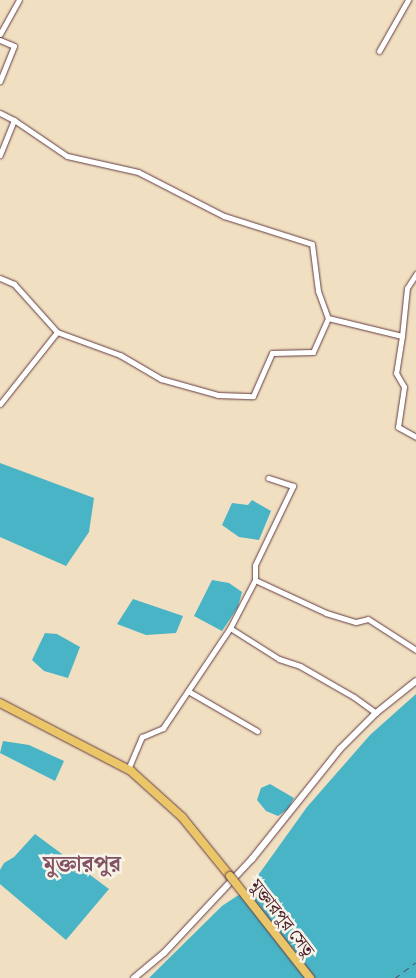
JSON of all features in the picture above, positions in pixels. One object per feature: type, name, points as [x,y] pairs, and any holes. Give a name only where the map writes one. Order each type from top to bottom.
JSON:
[{"type":"main road","name":"মুক্তারপুর সেতু","points":[[0,703],[131,771],[182,817],[310,978]]},
{"type":"street","points":[[0,34],[19,0]]},
{"type":"street","points":[[379,51],[408,0]]},
{"type":"street","points":[[0,40],[14,46],[0,81]]},
{"type":"street","points":[[0,113],[14,120],[67,156],[138,172],[224,216],[312,244],[318,292],[328,318],[313,352],[272,353],[251,396],[218,395],[161,379],[120,355],[57,332],[14,284],[0,278]]},
{"type":"street","points":[[0,155],[14,120]]},
{"type":"street","points":[[416,274],[407,288],[396,373],[404,387],[398,428],[416,437]]},
{"type":"street","points":[[328,318],[402,336]]},
{"type":"street","points":[[0,404],[57,332]]},
{"type":"street","points":[[131,771],[129,767],[142,737],[163,728],[230,628],[255,580],[255,565],[293,486],[268,478]]},
{"type":"street","points":[[255,580],[326,612],[356,622],[368,619],[416,650]]},
{"type":"street","points":[[230,628],[279,660],[300,666],[354,697],[376,713]]},
{"type":"street","points":[[134,978],[164,952],[252,859],[340,748],[376,713],[416,681]]},
{"type":"street","points":[[188,691],[258,731]]},
{"type":"water","points":[[0,463],[94,498],[89,532],[66,566],[0,537]]},
{"type":"water","points":[[252,500],[271,511],[259,540],[239,537],[222,525],[232,503],[248,505]]},
{"type":"water","points":[[212,580],[229,583],[242,592],[238,607],[222,631],[194,616]]},
{"type":"water","points":[[133,599],[183,616],[176,633],[146,635],[117,624]]},
{"type":"water","points":[[45,633],[57,634],[80,647],[68,678],[44,671],[32,660]]},
{"type":"water","points":[[416,694],[416,978],[149,978],[222,906],[249,888],[307,807],[370,735]]},
{"type":"water","points":[[3,741],[29,745],[64,761],[55,781],[0,753]]},
{"type":"water","points":[[270,784],[294,798],[288,809],[278,816],[266,811],[257,800],[261,788]]},
{"type":"water","points":[[35,834],[109,889],[66,940],[0,884],[0,870],[4,863],[14,857]]},
{"type":"ferry route","points":[[395,978],[416,962]]},
{"type":"district","name":"মুক্তারপুর","points":[[82,865]]}]
